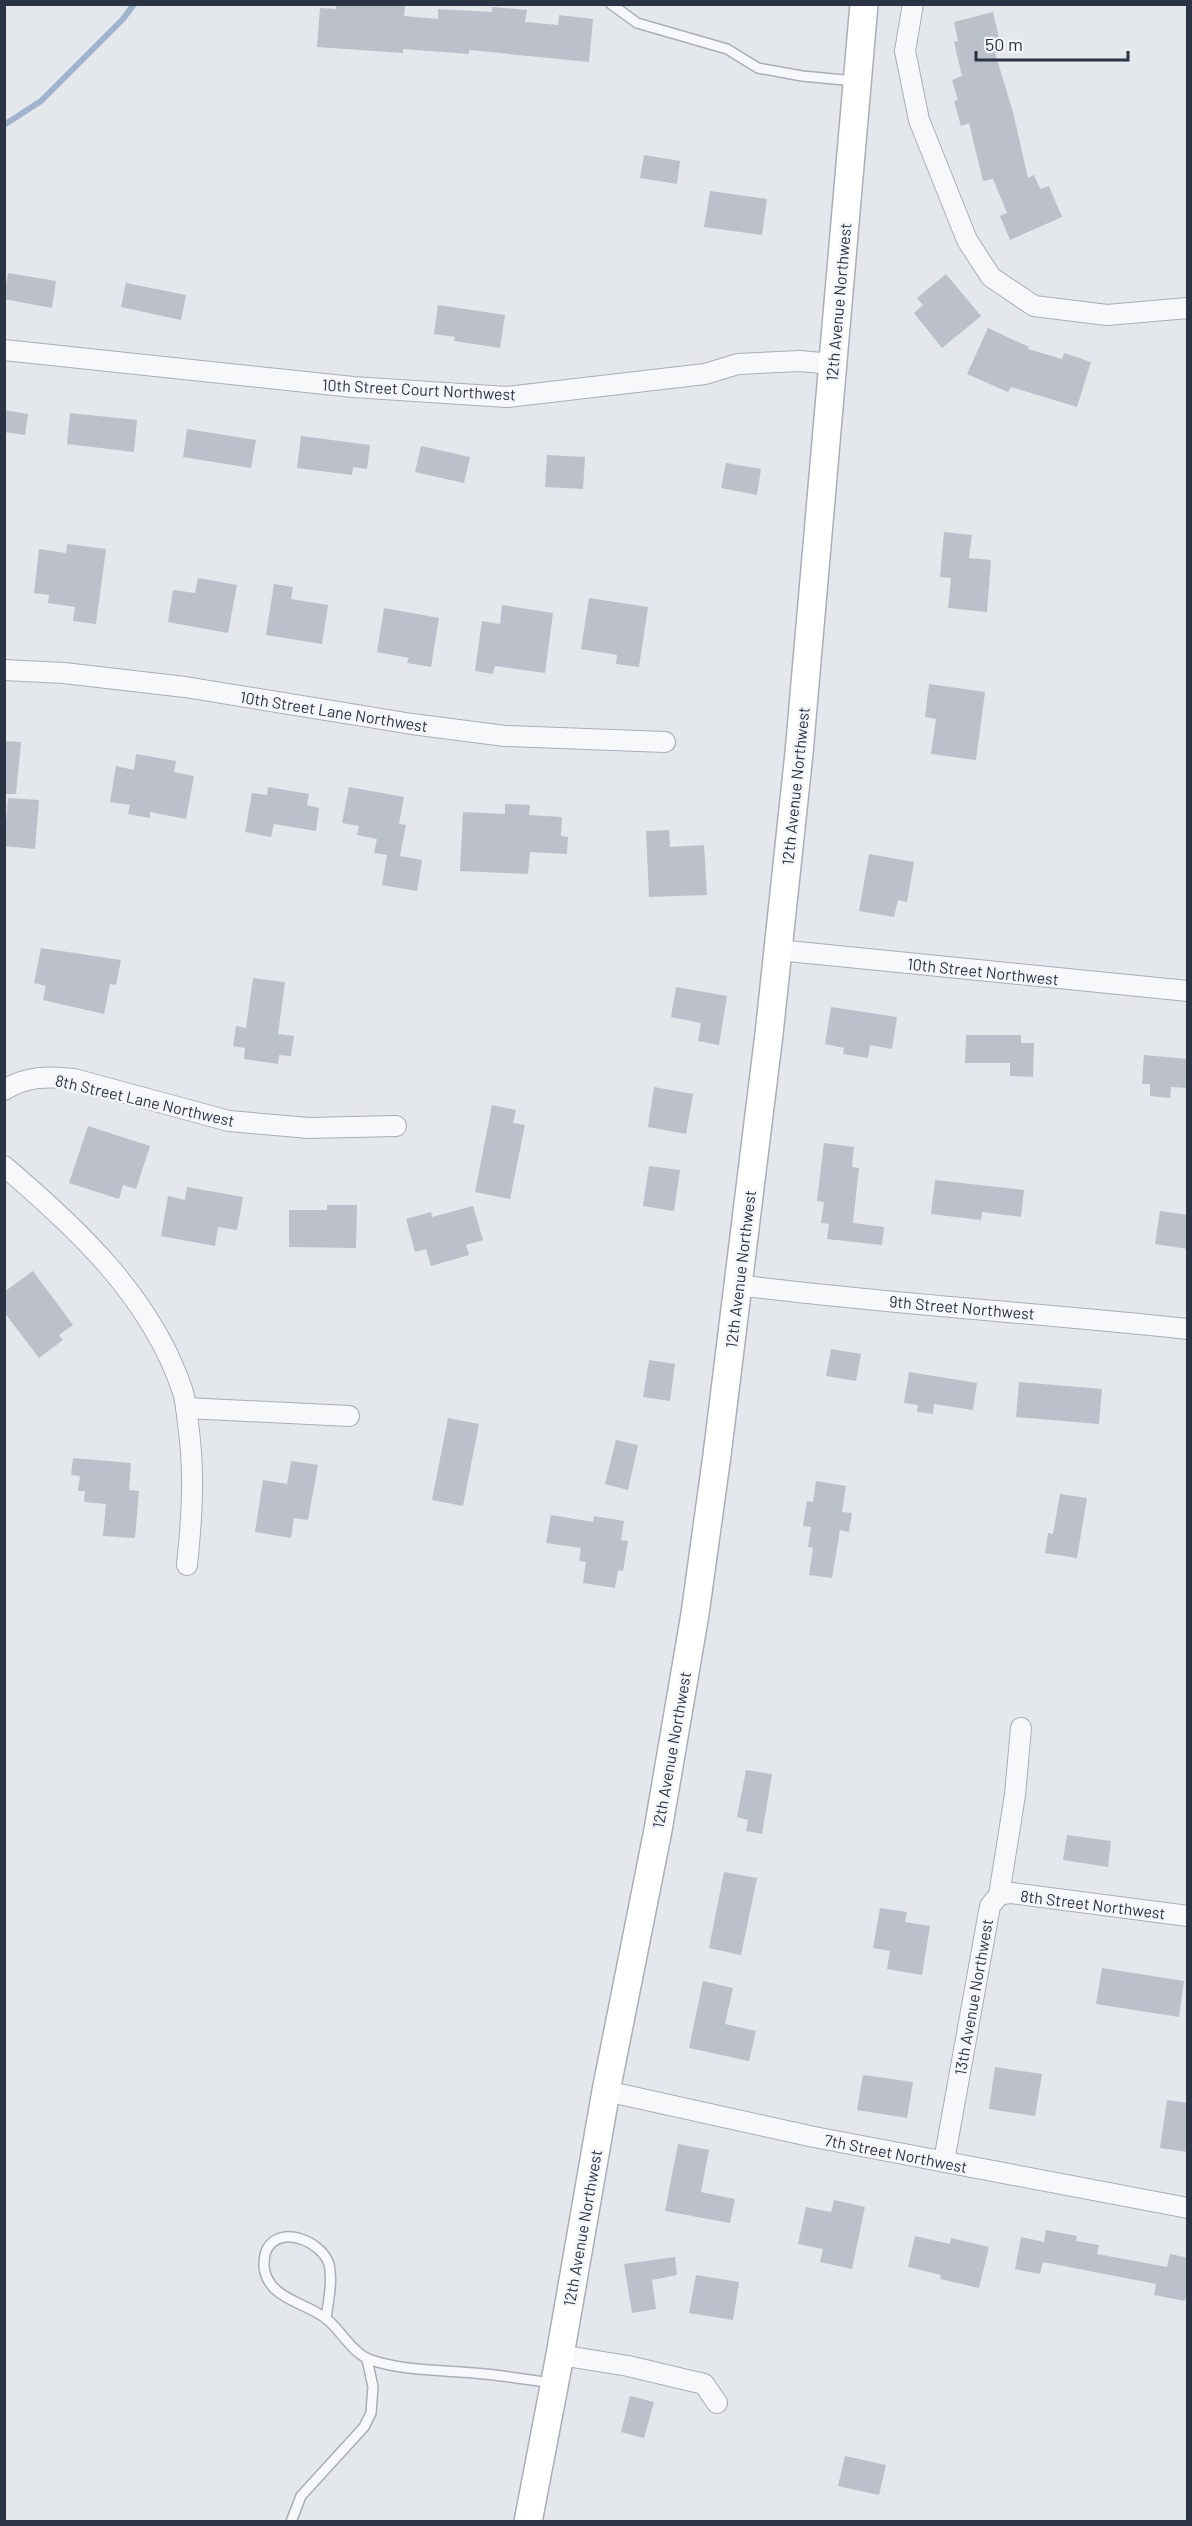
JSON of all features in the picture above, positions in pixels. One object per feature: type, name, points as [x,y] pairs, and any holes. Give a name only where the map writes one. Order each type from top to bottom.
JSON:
[{"type":"main road","name":"12th Avenue Northwest","points":[[528,2522],[555,2384],[606,2091],[658,1830],[695,1614],[778,950],[799,753],[864,4]]},
{"type":"street","points":[[913,4],[905,51],[919,120],[968,240],[991,277],[1034,306],[1107,315],[1188,308]]},
{"type":"street","name":"10th Street Court Northwest","points":[[4,350],[353,387],[507,397],[705,374],[738,364],[800,361],[833,364]]},
{"type":"street","name":"10th Street Lane Northwest","points":[[4,670],[64,673],[185,687],[412,724],[505,736],[664,742]]},
{"type":"street","name":"10th Street Northwest","points":[[778,950],[1188,991]]},
{"type":"street","name":"8th Street Lane Northwest","points":[[4,1090],[18,1082],[53,1077],[74,1079],[229,1121],[309,1128],[396,1126]]},
{"type":"street","points":[[4,1166],[114,1270],[142,1308],[158,1335],[183,1393],[186,1408],[193,1479],[186,1565]]},
{"type":"street","name":"9th Street Northwest","points":[[737,1285],[1188,1329]]},
{"type":"street","points":[[186,1408],[349,1416]]},
{"type":"street","name":"13th Avenue Northwest","points":[[944,2161],[990,1906],[999,1895],[1015,1795],[1021,1728]]},
{"type":"street","name":"8th Street Northwest","points":[[999,1895],[1011,1893],[1188,1916]]},
{"type":"street","name":"7th Street Northwest","points":[[606,2091],[724,2118],[1188,2208]]},
{"type":"street","points":[[560,2355],[628,2366],[704,2384],[717,2403]]},
{"type":"lane","points":[[611,4],[637,24],[727,49],[758,68],[802,76],[858,81]]},
{"type":"lane","points":[[326,2319],[330,2275],[328,2264],[322,2253],[310,2242],[296,2238],[286,2237],[276,2241],[267,2249],[264,2263],[265,2275],[271,2285],[285,2297],[326,2319],[367,2359],[416,2369],[501,2375],[555,2384]]},
{"type":"lane","points":[[291,2522],[301,2496],[359,2434],[371,2413],[373,2387],[367,2359]]},
{"type":"building","points":[[336,4],[405,5],[404,16],[438,19],[438,9],[492,12],[492,7],[527,10],[525,22],[558,25],[559,15],[593,19],[589,62],[469,50],[469,54],[403,49],[403,53],[317,47],[320,8],[336,9]]},
{"type":"building","points":[[993,12],[1002,51],[995,53],[1013,112],[1028,178],[1034,175],[1040,189],[1049,186],[1062,217],[1010,240],[1000,216],[1007,213],[993,179],[983,181],[969,123],[961,126],[954,101],[958,100],[952,80],[962,76],[954,42],[958,41],[954,22]]},
{"type":"building","points":[[644,155],[680,161],[677,184],[640,178]]},
{"type":"building","points":[[710,191],[767,199],[762,235],[704,227]]},
{"type":"building","points":[[8,273],[56,281],[52,308],[4,299]]},
{"type":"building","points":[[946,274],[981,316],[942,348],[914,313],[923,305],[917,298]]},
{"type":"building","points":[[126,283],[186,295],[181,320],[121,307]]},
{"type":"building","points":[[438,305],[505,315],[500,348],[454,341],[455,337],[434,334]]},
{"type":"building","points":[[988,328],[1029,347],[1028,349],[1062,359],[1064,353],[1091,362],[1077,407],[1011,387],[1008,392],[967,374]]},
{"type":"building","points":[[4,410],[28,414],[25,435],[4,432]]},
{"type":"building","points":[[70,413],[137,420],[134,452],[67,444]]},
{"type":"building","points":[[187,429],[256,440],[251,468],[183,457]]},
{"type":"building","points":[[301,436],[370,445],[367,469],[353,467],[352,475],[297,468]]},
{"type":"building","points":[[421,446],[470,457],[464,483],[415,472]]},
{"type":"building","points":[[547,455],[585,457],[583,489],[545,487]]},
{"type":"building","points":[[726,463],[761,469],[757,495],[721,488]]},
{"type":"building","points":[[944,532],[972,535],[969,558],[991,560],[987,612],[948,608],[951,578],[940,577]]},
{"type":"building","points":[[67,544],[106,549],[96,624],[73,621],[75,607],[48,603],[49,595],[34,593],[39,549],[66,553]]},
{"type":"building","points":[[198,578],[237,585],[228,633],[168,622],[173,590],[195,593]]},
{"type":"building","points":[[274,584],[293,587],[291,599],[328,605],[322,644],[266,635]]},
{"type":"building","points":[[589,598],[648,607],[639,667],[616,664],[617,655],[581,649]]},
{"type":"building","points":[[502,605],[553,613],[545,673],[495,666],[493,674],[475,671],[482,621],[500,624]]},
{"type":"building","points":[[384,608],[439,618],[431,667],[407,663],[409,658],[377,652]]},
{"type":"building","points":[[929,684],[985,692],[976,760],[931,754],[936,719],[925,717]]},
{"type":"building","points":[[4,741],[21,742],[16,794],[4,794]]},
{"type":"building","points":[[136,754],[176,761],[174,772],[194,776],[186,819],[150,812],[150,818],[128,814],[130,805],[110,802],[116,766],[134,770]]},
{"type":"building","points":[[268,787],[309,794],[307,805],[319,808],[316,831],[274,824],[271,837],[245,832],[252,793],[267,795]]},
{"type":"building","points":[[349,787],[404,797],[399,824],[406,825],[400,856],[422,860],[417,891],[382,885],[387,855],[374,853],[377,839],[357,835],[359,826],[342,823]]},
{"type":"building","points":[[8,798],[39,800],[35,849],[4,846]]},
{"type":"building","points":[[505,804],[530,805],[529,815],[562,817],[561,836],[568,837],[567,854],[530,852],[528,874],[460,871],[463,812],[505,814]]},
{"type":"building","points":[[669,830],[670,847],[704,845],[707,895],[649,897],[646,831]]},
{"type":"building","points":[[869,854],[914,862],[907,902],[898,900],[894,917],[859,911]]},
{"type":"building","points":[[41,948],[121,960],[116,985],[110,984],[104,1014],[43,1000],[46,986],[34,983]]},
{"type":"building","points":[[253,978],[285,982],[278,1034],[294,1036],[291,1056],[279,1055],[278,1064],[244,1059],[245,1048],[233,1046],[236,1026],[246,1028]]},
{"type":"building","points":[[676,987],[727,996],[719,1045],[698,1041],[701,1023],[671,1017]]},
{"type":"building","points":[[831,1007],[897,1017],[892,1049],[870,1045],[868,1058],[843,1054],[844,1048],[825,1044]]},
{"type":"building","points":[[966,1035],[1021,1035],[1021,1043],[1034,1043],[1033,1077],[1010,1076],[1010,1063],[965,1063]]},
{"type":"building","points":[[1144,1055],[1188,1059],[1188,1088],[1171,1087],[1170,1098],[1150,1096],[1150,1084],[1142,1084]]},
{"type":"building","points":[[654,1087],[693,1094],[686,1134],[648,1127]]},
{"type":"building","points":[[492,1105],[516,1110],[513,1123],[525,1125],[510,1199],[475,1192]]},
{"type":"building","points":[[88,1126],[150,1146],[136,1189],[123,1185],[119,1199],[69,1183]]},
{"type":"building","points":[[824,1143],[854,1147],[852,1167],[859,1168],[853,1223],[884,1227],[882,1245],[827,1239],[829,1224],[821,1223],[824,1202],[817,1201]]},
{"type":"building","points":[[649,1166],[680,1170],[674,1211],[643,1206]]},
{"type":"building","points":[[935,1180],[1024,1190],[1021,1217],[982,1212],[981,1220],[931,1214]]},
{"type":"building","points":[[187,1187],[243,1197],[237,1230],[218,1227],[215,1246],[161,1236],[168,1196],[185,1200]]},
{"type":"building","points":[[327,1205],[357,1205],[356,1248],[289,1247],[289,1210],[327,1210]]},
{"type":"building","points":[[473,1206],[483,1240],[466,1245],[469,1255],[431,1266],[426,1249],[415,1252],[406,1219],[431,1212],[432,1217]]},
{"type":"building","points":[[1160,1211],[1188,1215],[1188,1249],[1155,1244]]},
{"type":"building","points":[[33,1271],[73,1325],[59,1335],[63,1340],[39,1358],[4,1312],[4,1292]]},
{"type":"building","points":[[831,1349],[861,1354],[856,1381],[826,1376]]},
{"type":"building","points":[[649,1360],[675,1364],[670,1401],[643,1397]]},
{"type":"building","points":[[909,1372],[977,1383],[973,1410],[934,1404],[933,1414],[917,1412],[918,1405],[904,1403]]},
{"type":"building","points":[[1019,1382],[1102,1389],[1099,1424],[1016,1417]]},
{"type":"building","points":[[448,1418],[479,1424],[463,1506],[432,1500]]},
{"type":"building","points":[[616,1440],[638,1445],[628,1490],[605,1484]]},
{"type":"building","points":[[73,1458],[131,1463],[129,1490],[139,1491],[135,1538],[103,1536],[106,1504],[84,1502],[85,1491],[78,1491],[80,1476],[71,1475]]},
{"type":"building","points":[[291,1461],[318,1465],[308,1520],[294,1518],[291,1538],[255,1532],[263,1480],[287,1484]]},
{"type":"building","points":[[816,1481],[846,1486],[842,1512],[852,1513],[849,1532],[840,1530],[832,1578],[809,1575],[813,1548],[808,1547],[811,1527],[803,1526],[807,1501],[813,1502]]},
{"type":"building","points":[[1060,1494],[1087,1498],[1077,1558],[1045,1553],[1048,1533],[1053,1534]]},
{"type":"building","points":[[551,1515],[593,1522],[594,1516],[624,1521],[621,1540],[628,1541],[623,1571],[618,1570],[615,1588],[583,1583],[586,1562],[579,1561],[581,1548],[546,1543]]},
{"type":"building","points":[[746,1770],[772,1774],[762,1834],[746,1831],[748,1820],[737,1817]]},
{"type":"building","points":[[1067,1835],[1111,1841],[1108,1867],[1063,1860]]},
{"type":"building","points":[[724,1872],[757,1878],[741,1955],[709,1948]]},
{"type":"building","points":[[880,1908],[907,1912],[905,1922],[930,1926],[922,1975],[887,1969],[890,1951],[873,1948]]},
{"type":"building","points":[[1102,1968],[1184,1981],[1179,2017],[1096,2004]]},
{"type":"building","points":[[703,1981],[733,1988],[725,2024],[756,2031],[749,2061],[689,2048]]},
{"type":"building","points":[[995,2067],[1042,2074],[1035,2116],[989,2109]]},
{"type":"building","points":[[863,2075],[913,2082],[907,2118],[857,2110]]},
{"type":"building","points":[[1167,2100],[1188,2103],[1188,2152],[1160,2148]]},
{"type":"building","points":[[678,2144],[709,2150],[701,2192],[735,2199],[730,2223],[665,2211]]},
{"type":"building","points":[[834,2200],[865,2207],[852,2269],[820,2262],[823,2249],[798,2244],[806,2207],[831,2212]]},
{"type":"building","points":[[1046,2230],[1077,2236],[1076,2241],[1099,2245],[1097,2254],[1167,2267],[1170,2254],[1188,2258],[1188,2286],[1185,2301],[1154,2295],[1156,2284],[1043,2262],[1040,2274],[1015,2269],[1021,2237],[1044,2242]]},
{"type":"building","points":[[915,2236],[950,2244],[951,2238],[989,2247],[979,2288],[940,2279],[941,2275],[908,2267]]},
{"type":"building","points":[[675,2257],[677,2275],[652,2280],[656,2309],[632,2313],[624,2264]]},
{"type":"building","points":[[696,2275],[739,2282],[733,2320],[689,2313]]},
{"type":"building","points":[[630,2396],[654,2402],[644,2438],[621,2432]]},
{"type":"building","points":[[845,2456],[886,2465],[879,2495],[838,2486]]},
{"type":"waterway","points":[[4,125],[41,101],[123,19],[134,4]]}]
